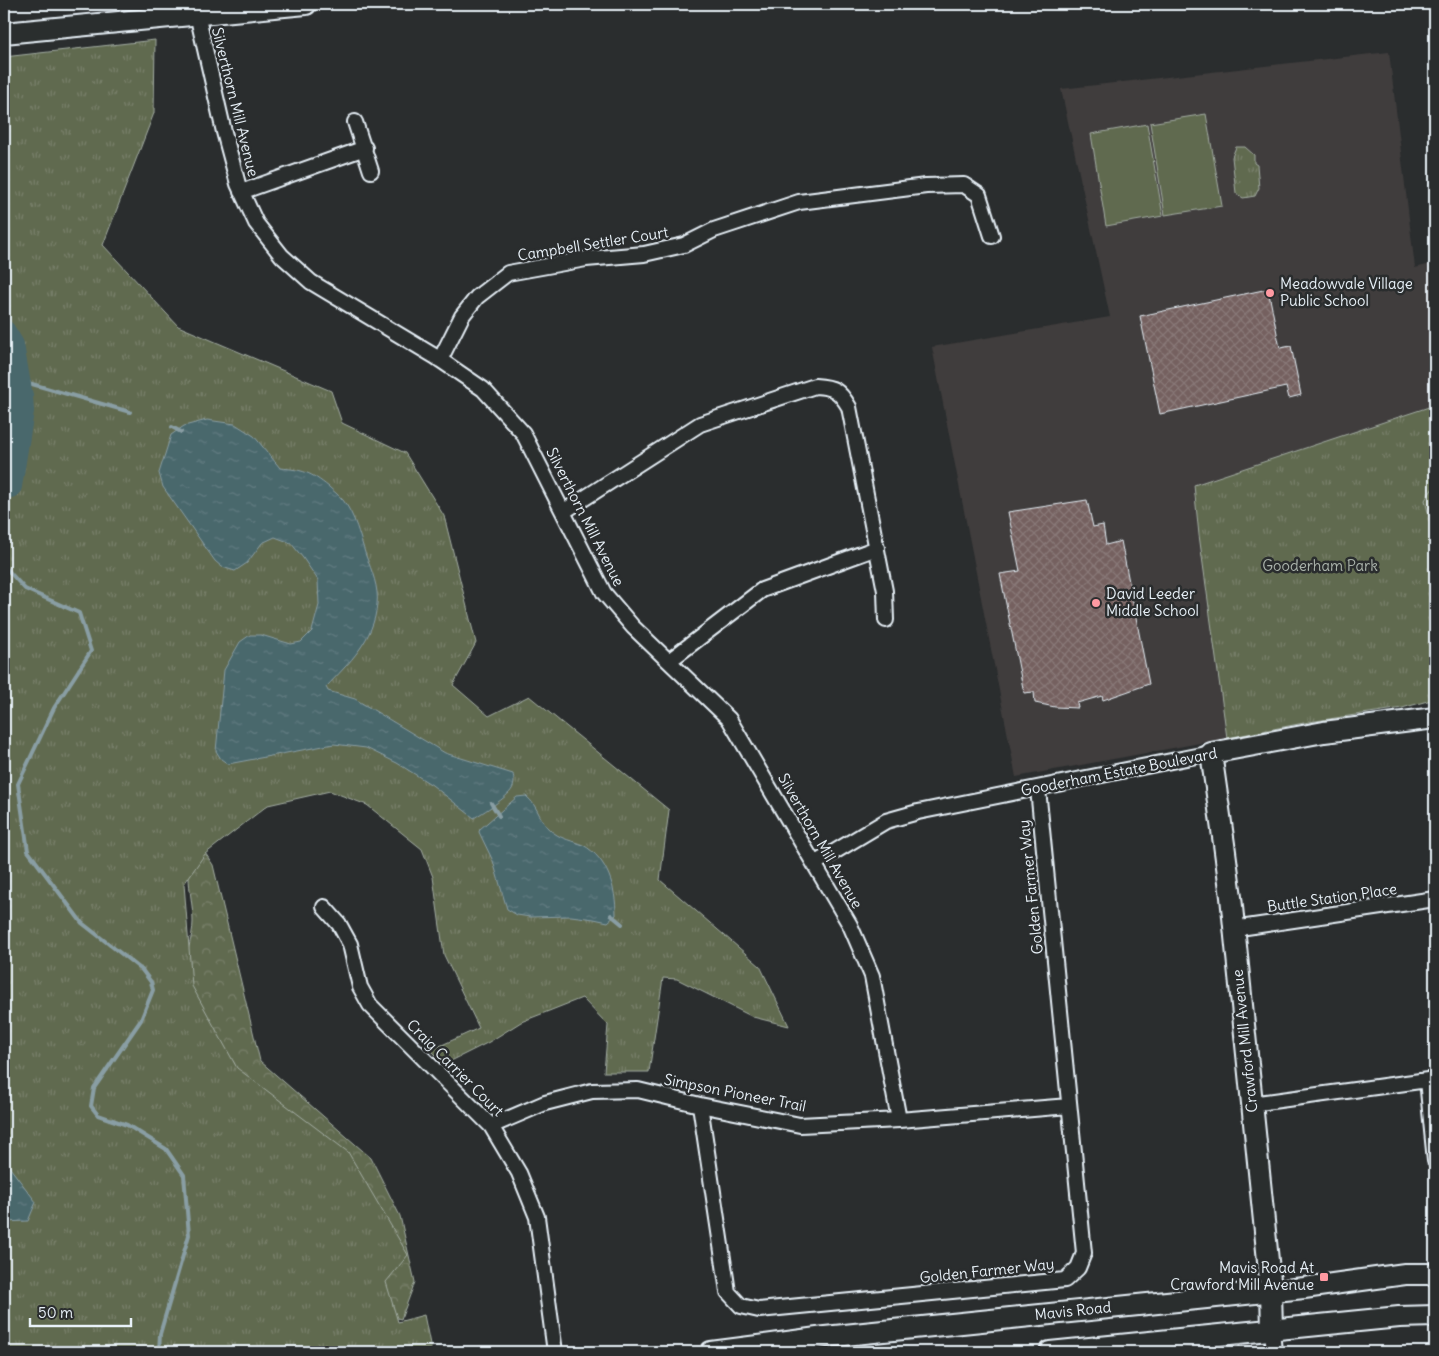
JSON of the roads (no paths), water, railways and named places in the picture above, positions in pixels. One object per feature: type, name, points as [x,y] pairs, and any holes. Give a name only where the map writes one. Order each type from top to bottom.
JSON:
[{"type":"street","points":[[4,33],[306,4]]},
{"type":"street","name":"Silverthorn Mill Avenue","points":[[197,14],[224,132],[241,192],[256,223],[296,270],[311,282],[440,360],[483,389],[523,433],[604,593],[633,626],[729,719],[850,925],[872,976],[899,1120]]},
{"type":"street","points":[[355,122],[372,171]]},
{"type":"street","points":[[241,192],[365,148]]},
{"type":"street","name":"Campbell Settler Court","points":[[440,360],[462,316],[472,303],[508,273],[586,258],[644,254],[684,246],[714,230],[799,202],[926,186],[964,185],[979,195],[992,236]]},
{"type":"street","points":[[563,512],[700,424],[815,386],[829,387],[842,394],[849,406],[885,591],[886,620]]},
{"type":"street","points":[[669,660],[762,590],[876,548]]},
{"type":"street","name":"Gooderham Estate Boulevard","points":[[814,864],[886,821],[918,812],[1324,732],[1435,718]]},
{"type":"street","name":"Crawford Mill Avenue","points":[[1210,753],[1224,844],[1234,929],[1271,1290],[1272,1330]]},
{"type":"street","name":"Golden Farmer Way","points":[[700,1105],[728,1292],[741,1306],[759,1310],[1065,1280],[1078,1268],[1084,1253],[1038,789]]},
{"type":"street","name":"Buttle Station Place","points":[[1234,929],[1435,899]]},
{"type":"street","name":"Craig Carrier Court","points":[[324,908],[339,924],[350,944],[360,987],[370,1006],[492,1126],[519,1173],[537,1217],[555,1352]]},
{"type":"street","points":[[1251,1104],[1431,1079],[1435,1161]]},
{"type":"street","name":"Simpson Pioneer Trail","points":[[492,1126],[545,1103],[592,1091],[638,1090],[700,1105],[800,1124],[899,1120],[1069,1106]]},
{"type":"street","name":"Mavis Road","points":[[711,1352],[835,1336],[1304,1288],[1405,1274],[1435,1274]]},
{"type":"street","points":[[1050,1352],[1398,1317],[1435,1316]]},
{"type":"street","points":[[1272,1330],[1274,1352]]},
{"type":"water","points":[[207,420],[235,424],[254,436],[280,468],[301,471],[317,478],[341,498],[354,519],[374,580],[377,604],[375,617],[366,640],[351,660],[326,687],[328,691],[355,699],[445,753],[513,774],[513,787],[500,800],[474,818],[432,785],[397,763],[366,748],[334,744],[228,764],[221,759],[216,751],[224,670],[240,642],[250,635],[261,635],[291,644],[301,642],[312,631],[319,605],[318,580],[291,543],[275,537],[262,543],[247,563],[235,571],[222,567],[215,561],[163,487],[159,473],[171,435],[184,426]]},
{"type":"water","points":[[526,796],[534,805],[549,830],[560,837],[583,845],[599,858],[609,875],[616,905],[616,915],[608,922],[571,916],[530,917],[517,915],[507,909],[493,861],[479,832],[480,829],[517,797]]},
{"type":"water","points":[[4,1160],[36,1202],[28,1221],[4,1222]]},
{"type":"waterway","points":[[4,332],[12,345],[22,411],[10,486]]},
{"type":"waterway","points":[[18,380],[130,412]]},
{"type":"waterway","points":[[172,427],[181,432]]},
{"type":"waterway","points":[[4,522],[10,486]]},
{"type":"waterway","points":[[4,566],[25,589],[79,613],[91,651],[54,708],[18,784],[28,851],[82,923],[142,970],[151,982],[153,990],[141,1020],[94,1088],[91,1106],[98,1115],[127,1125],[166,1149],[184,1175],[189,1235],[160,1334],[159,1352]]},
{"type":"waterway","points":[[491,803],[499,816]]},
{"type":"waterway","points":[[611,915],[622,924]]},
{"type":"place","name":"Meadowvale Village Public School","points":[[1270,293]]},
{"type":"place","name":"David Leeder Middle School","points":[[1096,603]]},
{"type":"place","name":"Mavis Road At Crawford Mill Avenue","points":[[1324,1277]]},
{"type":"park label","name":"Gooderham Park","points":[[1320,566]]}]
